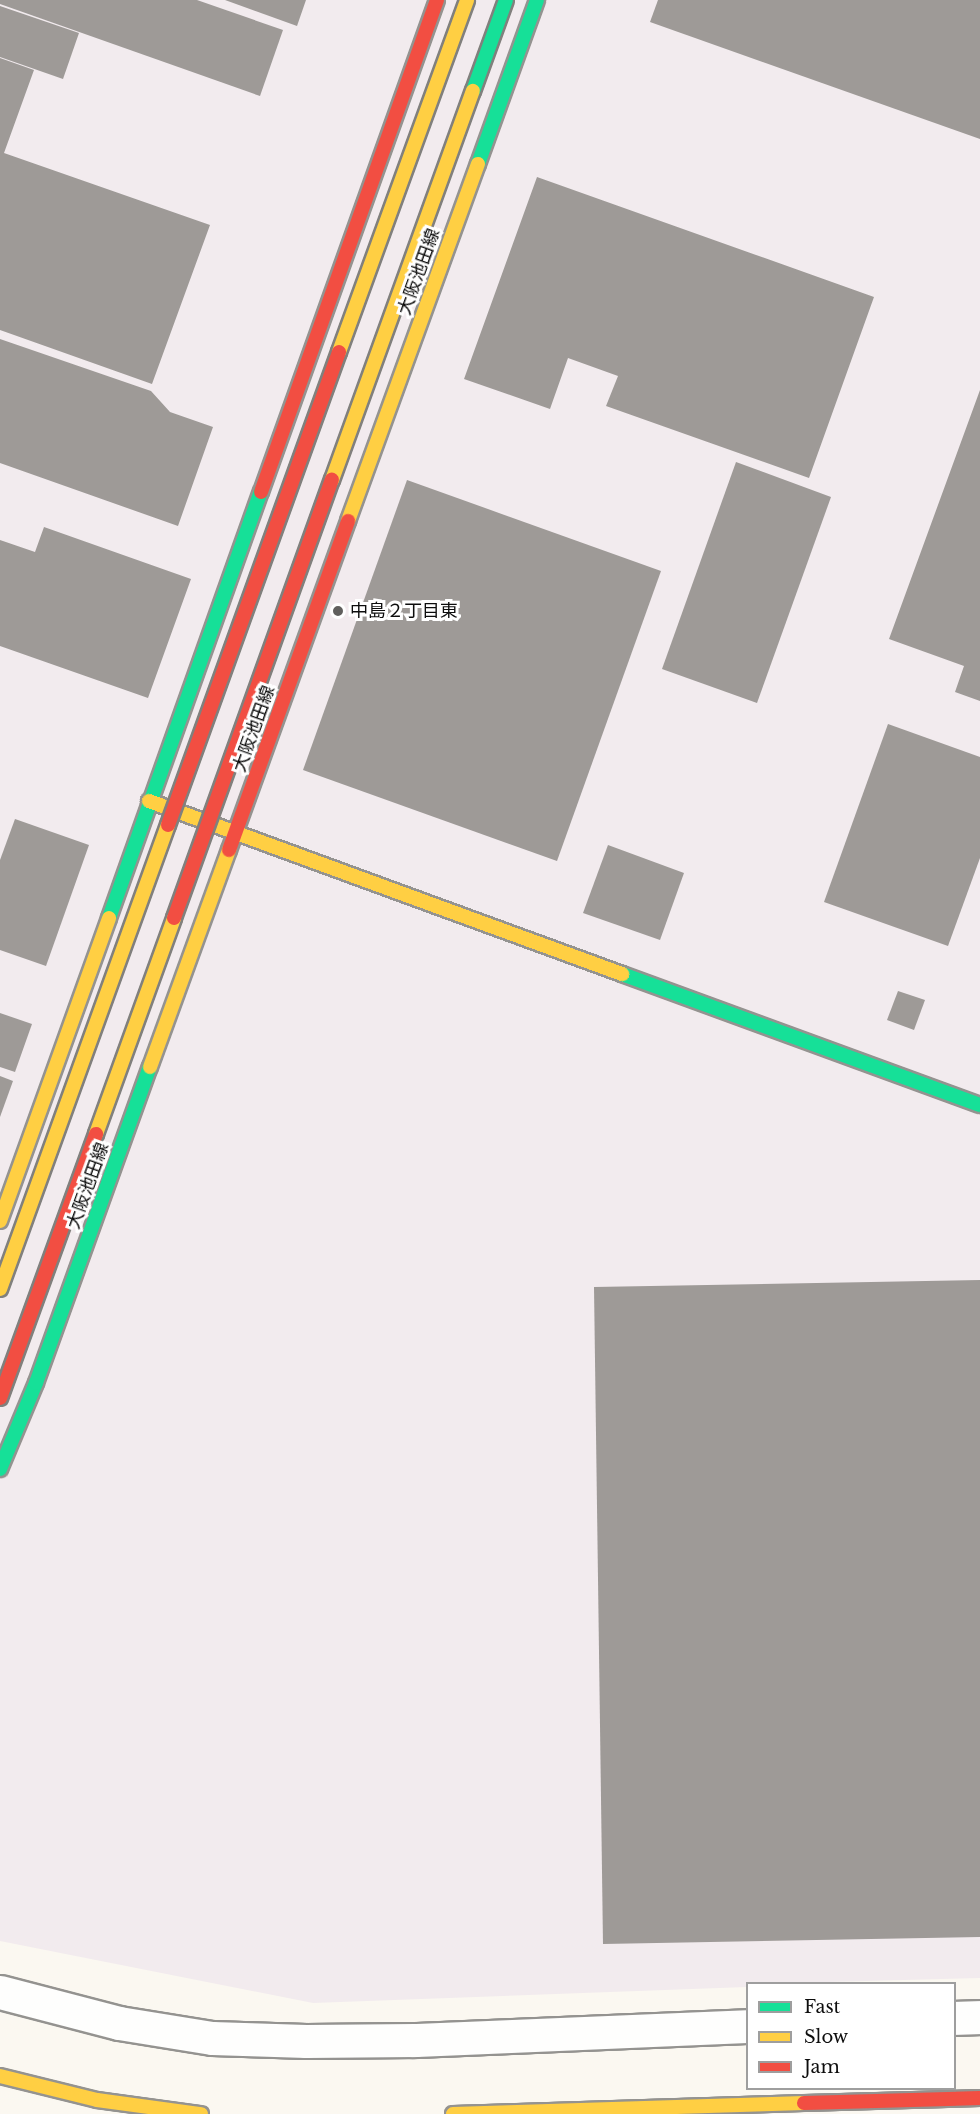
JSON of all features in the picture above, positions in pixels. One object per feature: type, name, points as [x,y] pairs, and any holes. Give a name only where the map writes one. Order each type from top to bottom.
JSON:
[{"type":"main road","points":[[0,1221],[437,0]]},
{"type":"main road","points":[[0,1289],[467,0]]},
{"type":"main road","points":[[0,1398],[506,0]]},
{"type":"main road","name":"大阪池田線","points":[[0,1469],[36,1383],[537,0]]},
{"type":"main road","points":[[149,801],[980,1105]]},
{"type":"main road","points":[[0,2076],[97,2100],[201,2114]]},
{"type":"main road","points":[[453,2114],[980,2098]]},
{"type":"street","points":[[0,1484],[36,1383]]},
{"type":"street","points":[[0,1992],[118,2023],[212,2038],[306,2042],[415,2040],[746,2026]]},
{"type":"street","points":[[956,2018],[980,2017]]},
{"type":"shaded area","points":[[0,0],[980,0],[980,1978],[746,1982],[746,1987],[313,2003],[0,1941]]},
{"type":"building","points":[[0,0],[197,0],[283,30],[260,96],[0,4]]},
{"type":"building","points":[[225,0],[306,0],[297,26]]},
{"type":"building","points":[[658,0],[980,0],[980,139],[650,22]]},
{"type":"building","points":[[0,6],[79,33],[63,79],[0,57]]},
{"type":"building","points":[[0,58],[34,70],[4,153],[210,225],[152,384],[0,330]]},
{"type":"building","points":[[537,177],[874,297],[809,478],[606,406],[618,376],[568,358],[550,409],[464,379]]},
{"type":"building","points":[[0,339],[151,391],[170,412],[213,427],[178,526],[0,463]]},
{"type":"building","points":[[980,390],[980,701],[955,692],[964,666],[889,639]]},
{"type":"building","points":[[736,462],[831,497],[757,703],[662,669]]},
{"type":"building","points":[[407,480],[661,571],[557,861],[303,770]]},
{"type":"building","points":[[44,527],[191,579],[148,698],[0,646],[0,540],[35,552]]},
{"type":"building","points":[[888,724],[980,757],[980,858],[948,946],[824,902]]},
{"type":"building","points":[[15,819],[89,845],[46,966],[0,950],[0,860]]},
{"type":"building","points":[[608,845],[684,873],[660,940],[583,913]]},
{"type":"building","points":[[898,991],[925,1000],[914,1030],[887,1020]]},
{"type":"building","points":[[0,1013],[32,1024],[15,1072],[0,1067]]},
{"type":"building","points":[[0,1076],[13,1081],[0,1117]]},
{"type":"building","points":[[980,1280],[980,1937],[603,1944],[594,1287]]},
{"type":"traffic: fast","points":[[473,91],[506,0]]},
{"type":"traffic: fast","points":[[478,164],[537,0]]},
{"type":"traffic: fast","points":[[109,918],[261,492]]},
{"type":"traffic: fast","points":[[622,974],[980,1105]]},
{"type":"traffic: fast","points":[[0,1469],[36,1383],[150,1067]]},
{"type":"traffic: slow","points":[[339,352],[467,0]]},
{"type":"traffic: slow","points":[[332,480],[473,91]]},
{"type":"traffic: slow","points":[[348,521],[478,164]]},
{"type":"traffic: slow","points":[[149,801],[622,974]]},
{"type":"traffic: slow","points":[[0,1289],[168,825]]},
{"type":"traffic: slow","points":[[150,1067],[229,850]]},
{"type":"traffic: slow","points":[[0,1221],[109,918]]},
{"type":"traffic: slow","points":[[96,1134],[174,918]]},
{"type":"traffic: slow","points":[[0,2076],[97,2100],[201,2114]]},
{"type":"traffic: slow","points":[[453,2114],[804,2103]]},
{"type":"traffic: jam","points":[[261,492],[437,0]]},
{"type":"traffic: jam","points":[[168,825],[339,352]]},
{"type":"traffic: jam","points":[[174,918],[332,480]]},
{"type":"traffic: jam","points":[[229,850],[348,521]]},
{"type":"traffic: jam","points":[[0,1398],[96,1134]]},
{"type":"traffic: jam","points":[[804,2103],[980,2098]]},
{"type":"place","name":"中島２丁目東","points":[[338,611]]}]
